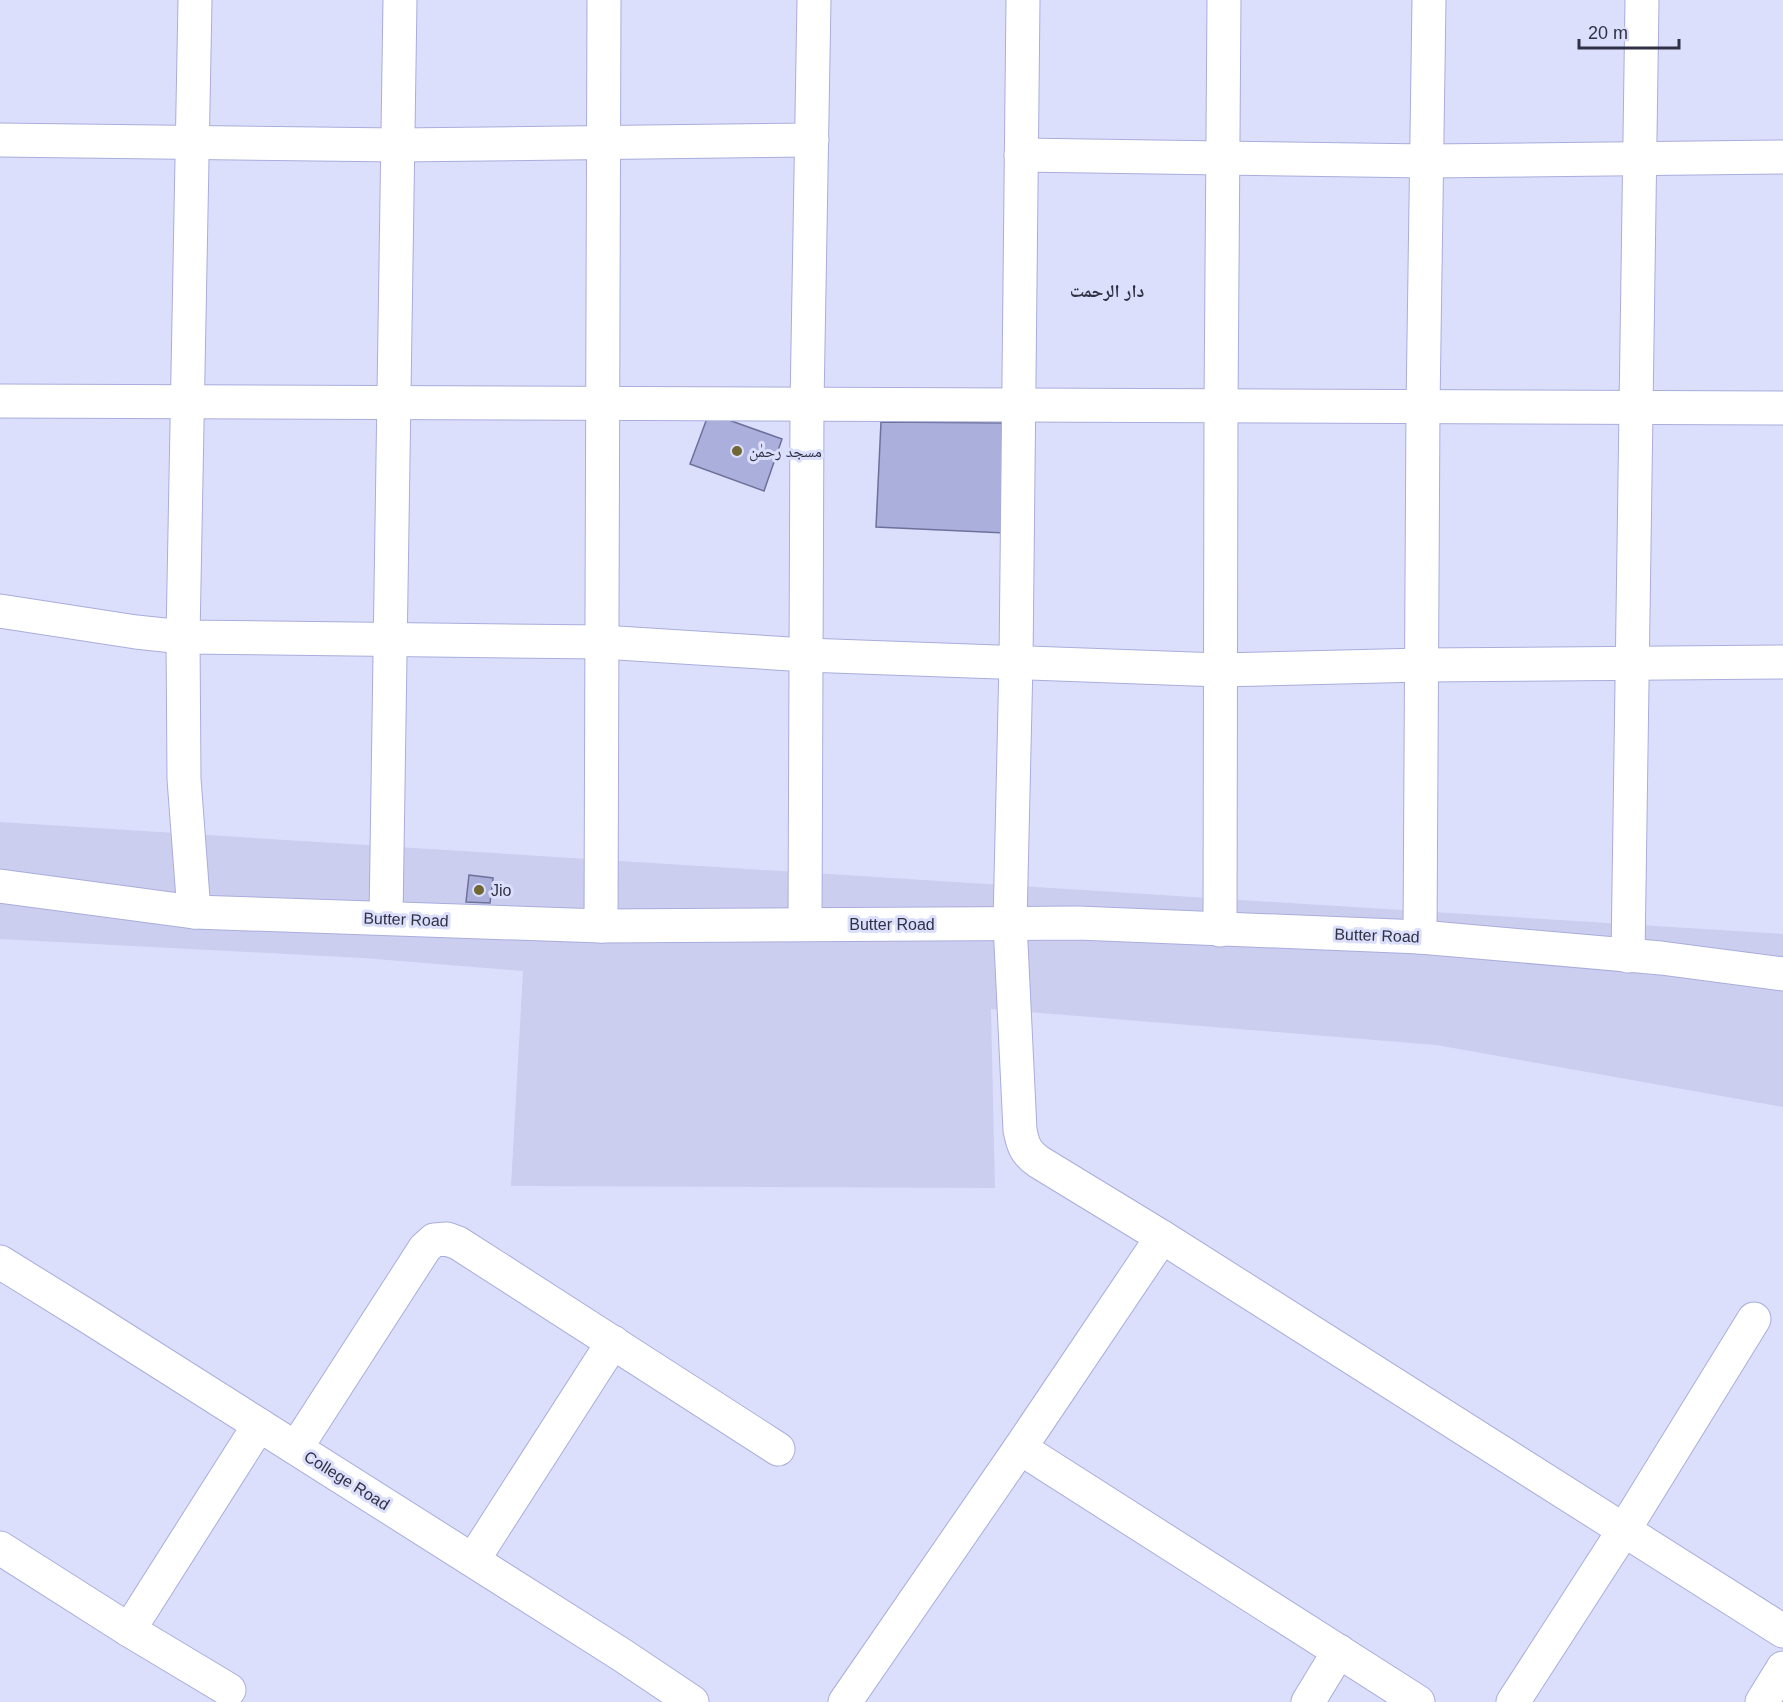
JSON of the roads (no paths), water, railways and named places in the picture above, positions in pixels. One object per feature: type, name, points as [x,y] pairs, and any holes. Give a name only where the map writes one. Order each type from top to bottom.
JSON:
[{"type":"street","points":[[194,912],[184,779],[183,637],[195,0]]},
{"type":"street","points":[[386,918],[400,0]]},
{"type":"street","points":[[601,926],[604,0]]},
{"type":"street","points":[[805,924],[807,404],[814,0]]},
{"type":"street","points":[[1023,0],[1016,662],[1010,923],[1020,1130],[1023,1146],[1039,1162],[1162,1237],[1783,1631]]},
{"type":"street","points":[[1220,930],[1224,0]]},
{"type":"street","points":[[1420,937],[1423,407],[1429,0]]},
{"type":"street","points":[[1628,956],[1642,0]]},
{"type":"street","points":[[0,140],[398,145],[812,140]]},
{"type":"street","points":[[1021,155],[1427,161],[1783,157]]},
{"type":"street","points":[[0,401],[1783,408]]},
{"type":"street","points":[[0,611],[183,637],[602,642],[806,655],[1220,670],[1422,664],[1783,662]]},
{"type":"street","name":"Butter Road","points":[[0,886],[194,912],[601,926],[1078,923],[1420,937],[1628,956],[1783,974]]},
{"type":"street","points":[[844,1702],[1020,1448],[1162,1237]]},
{"type":"street","points":[[296,1448],[419,1258],[434,1239],[447,1239],[458,1243],[777,1449]]},
{"type":"street","name":"College Road","points":[[0,1262],[622,1655],[692,1702]]},
{"type":"street","points":[[1513,1702],[1624,1530],[1754,1319]]},
{"type":"street","points":[[472,1560],[613,1342]]},
{"type":"street","points":[[129,1630],[259,1425]]},
{"type":"street","points":[[1020,1448],[1418,1702]]},
{"type":"street","points":[[0,1548],[229,1690]]},
{"type":"street","points":[[1308,1702],[1339,1651]]},
{"type":"street","points":[[1762,1702],[1783,1668]]},
{"type":"place","name":"مسجد رحمٰن","points":[[737,451]]},
{"type":"place","name":"Jio","points":[[479,890]]},
{"type":"district","name":"دار الرحمت","points":[[1107,291]]}]
